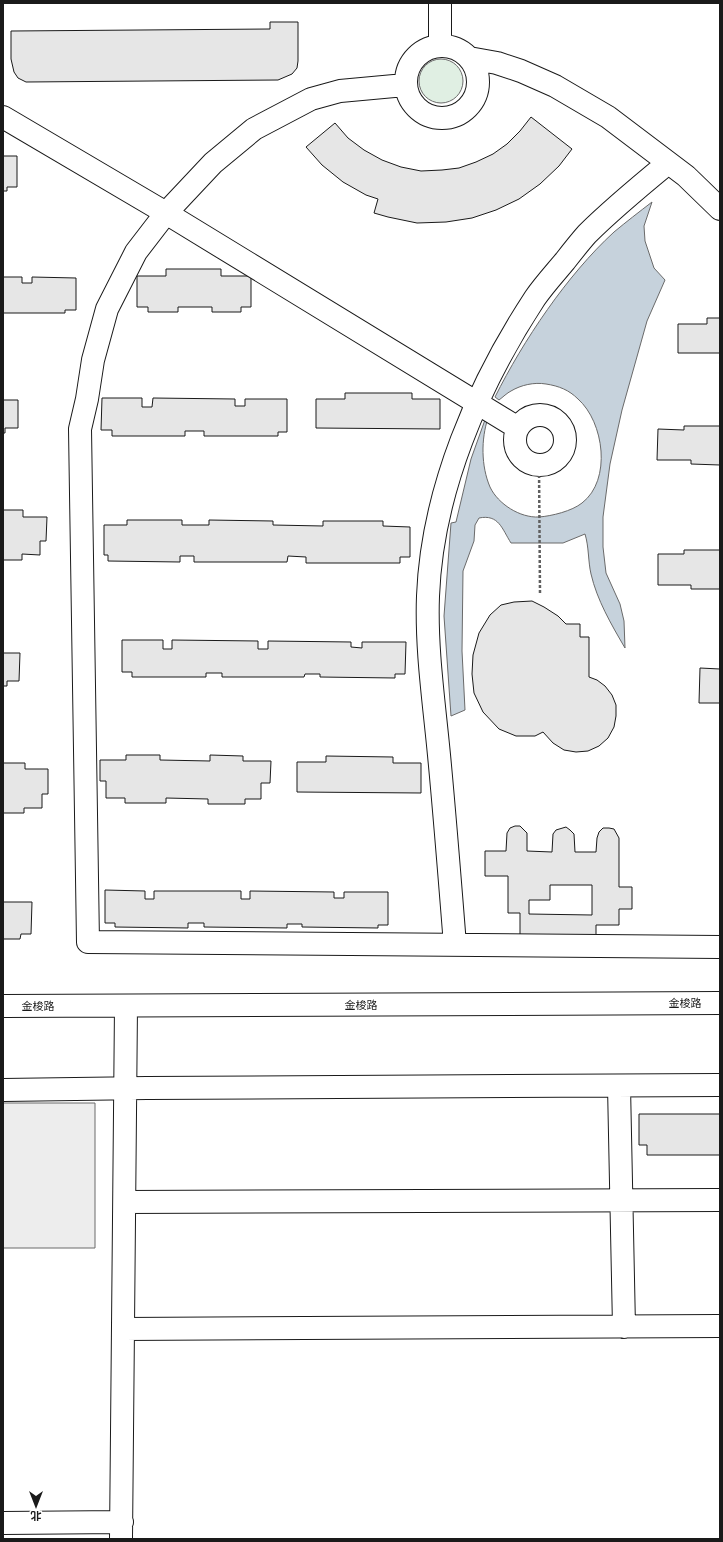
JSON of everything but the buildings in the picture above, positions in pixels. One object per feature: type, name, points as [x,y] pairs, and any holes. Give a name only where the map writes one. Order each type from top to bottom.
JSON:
[{"type":"street","points":[[440,3],[440,46]]},
{"type":"street","points":[[435,46],[440,46],[448,46],[460,50],[469,58],[476,68],[478,80],[477,91],[473,101],[466,109],[456,115],[446,118],[435,118],[425,115],[416,108],[409,99],[405,85],[407,68],[414,58],[424,50],[435,46]]},
{"type":"street","points":[[469,58],[497,63],[521,71],[555,86],[608,117],[686,176],[720,209]]},
{"type":"street","points":[[405,85],[340,91],[311,99],[254,129],[213,163],[166,213],[136,252],[107,309],[93,360],[87,399],[80,429],[88,942],[720,947]]},
{"type":"street","points":[[3,117],[166,213],[518,428]]},
{"type":"street","points":[[455,945],[439,756],[430,672],[428,596],[435,533],[443,498],[476,403],[501,355],[536,296],[587,235],[634,191],[668,163]]},
{"type":"street","points":[[544,415],[554,419],[561,426],[565,435],[565,445],[561,455],[553,462],[543,466],[539,465],[532,464],[519,454],[515,437],[518,428],[525,420],[534,416],[544,415]]},
{"type":"street","name":"金梭路","points":[[3,1006],[720,1003]]},
{"type":"street","points":[[3,1523],[122,1531],[126,1006]]},
{"type":"street","points":[[3,1090],[720,1085]]},
{"type":"street","points":[[619,1086],[624,1327]]},
{"type":"street","points":[[125,1202],[720,1200]]},
{"type":"street","points":[[123,1329],[720,1326]]},
{"type":"path","points":[[539,465],[540,593]]},
{"type":"green space","points":[[445,59],[457,65],[462,73],[462,89],[457,97],[449,102],[437,103],[425,97],[420,89],[419,77],[425,65],[433,60]]},
{"type":"shaded area","points":[[652,202],[644,226],[645,241],[654,268],[665,280],[647,321],[622,410],[610,464],[603,517],[603,547],[606,573],[620,604],[624,621],[625,648],[597,593],[591,574],[585,534],[563,543],[511,543],[496,520],[486,517],[479,518],[475,525],[474,541],[463,571],[462,651],[465,710],[451,716],[444,616],[451,523],[456,522],[471,459],[486,417],[488,418],[484,435],[483,452],[487,479],[490,487],[498,499],[510,509],[532,517],[562,513],[578,506],[592,493],[598,480],[601,466],[599,436],[587,409],[578,399],[564,389],[541,383],[528,384],[519,387],[499,400],[495,397],[519,354],[563,288],[614,232]]},
{"type":"shaded area","points":[[3,1103],[95,1103],[95,1248],[3,1248]]}]
